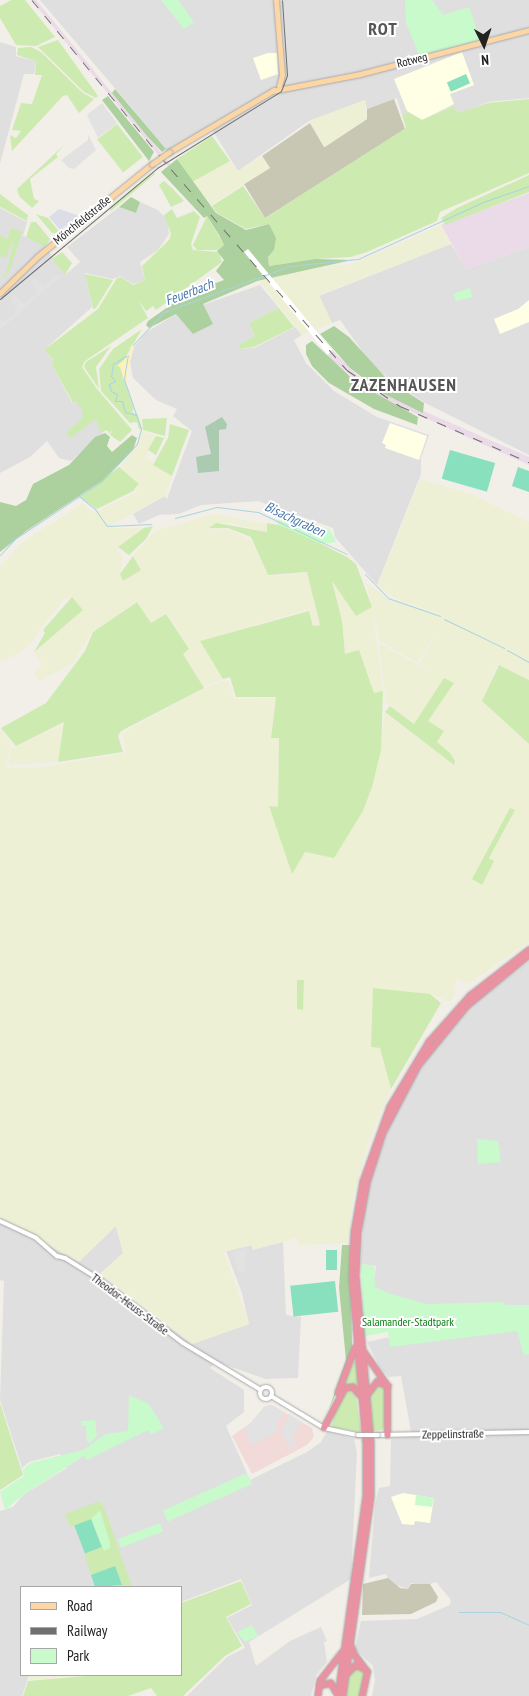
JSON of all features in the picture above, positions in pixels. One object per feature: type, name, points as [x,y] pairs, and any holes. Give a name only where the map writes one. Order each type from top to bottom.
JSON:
[{"type":"highway","points":[[338,1696],[358,1576],[366,1496],[365,1399],[358,1346],[352,1256],[357,1208],[370,1157],[401,1084],[454,1016],[529,950]]},
{"type":"highway","points":[[465,1005],[529,955]]},
{"type":"highway","points":[[358,1346],[388,1386],[388,1435]]},
{"type":"highway","points":[[324,1428],[358,1346]]},
{"type":"highway","points":[[365,1399],[373,1384],[380,1382],[388,1386]]},
{"type":"highway","points":[[336,1401],[348,1386],[357,1390],[365,1399]]},
{"type":"highway","points":[[343,1696],[350,1627]]},
{"type":"highway","points":[[350,1639],[355,1655],[368,1668],[363,1696]]},
{"type":"highway","points":[[318,1696],[318,1688],[345,1646]]},
{"type":"highway","points":[[344,1684],[349,1669],[356,1665],[364,1667],[368,1675]]},
{"type":"highway","points":[[318,1688],[325,1682],[331,1683],[338,1696]]},
{"type":"main road","points":[[276,0],[282,77],[278,86]]},
{"type":"main road","name":"Rotweg","points":[[272,91],[294,85],[360,74],[529,30]]},
{"type":"main road","points":[[282,77],[294,85]]},
{"type":"main road","name":"Rotweg","points":[[169,152],[278,86],[294,85]]},
{"type":"main road","name":"Mönchfeldstraße","points":[[0,293],[38,256],[169,152]]},
{"type":"street","name":"Theodor-Heuss-Straße","points":[[0,1220],[36,1238],[57,1256],[65,1258],[96,1277],[183,1343],[261,1390],[263,1398],[271,1396]]},
{"type":"street","name":"Theodor-Heuss-Straße","points":[[261,1390],[269,1388],[271,1396],[324,1428],[358,1435],[378,1435]]},
{"type":"street","name":"Zeppelinstraße","points":[[378,1435],[529,1432]]},
{"type":"shaded area","points":[[31,0],[36,0],[182,178],[184,186]]},
{"type":"shaded area","points":[[40,0],[529,0],[529,98],[488,102],[458,114],[454,106],[422,120],[408,112],[402,115],[397,98],[367,109],[365,100],[309,121],[238,171],[211,128],[169,152]]},
{"type":"shaded area","points":[[0,42],[16,47],[16,56],[36,61],[34,74],[24,74],[0,164]]},
{"type":"shaded area","points":[[462,52],[474,85],[450,94],[454,104],[422,120],[407,111],[394,79]]},
{"type":"shaded area","points":[[268,53],[277,53],[278,74],[261,80],[253,58]]},
{"type":"shaded area","points":[[394,99],[405,129],[265,218],[244,184],[270,168],[262,156],[310,123],[324,147],[367,119],[367,109]]},
{"type":"shaded area","points":[[365,100],[367,119],[325,147],[309,121]]},
{"type":"shaded area","points":[[102,103],[117,123],[98,138],[87,115]]},
{"type":"shaded area","points":[[88,134],[96,150],[74,169],[69,168],[61,160],[88,140]]},
{"type":"shaded area","points":[[262,156],[270,168],[211,205],[192,182],[230,161],[238,171]]},
{"type":"shaded area","points":[[529,193],[529,247],[466,269],[441,225]]},
{"type":"shaded area","points":[[140,202],[158,210],[167,219],[169,234],[158,250],[140,262],[145,280],[133,284],[120,276],[113,279],[85,273],[92,307],[44,350],[53,359],[52,365],[72,403],[85,396],[107,429],[71,461],[59,458],[47,441],[30,457],[0,473],[0,208],[27,222],[23,236],[43,243],[65,275],[80,262],[67,247],[119,207],[136,213]]},
{"type":"shaded area","points":[[59,209],[80,216],[60,230],[49,217]]},
{"type":"shaded area","points":[[441,225],[451,244],[319,295],[332,323],[302,335],[259,281],[319,267],[351,264]]},
{"type":"shaded area","points":[[451,244],[466,269],[529,247],[529,455],[427,404],[389,379],[370,362],[340,320],[332,323],[319,296]]},
{"type":"shaded area","points":[[59,274],[61,276],[0,330],[0,319],[4,322],[17,310],[11,298],[15,295],[24,304],[37,293],[31,281],[35,278],[43,287]]},
{"type":"shaded area","points":[[260,285],[279,308],[249,323],[255,336],[238,345],[240,349],[254,348],[295,327],[302,335],[294,340],[306,363],[334,391],[377,417],[429,435],[421,458],[421,474],[377,585],[335,537],[333,528],[258,501],[201,505],[179,514],[159,515],[139,524],[133,514],[165,496],[167,499],[192,431],[173,416],[177,409],[156,400],[133,378],[130,362],[134,347],[147,332],[176,314]]},
{"type":"shaded area","points":[[529,300],[529,322],[500,334],[494,319],[518,309]]},
{"type":"shaded area","points":[[332,350],[356,374],[387,395],[529,457],[529,465],[377,396],[330,359],[328,355]]},
{"type":"shaded area","points":[[222,417],[227,424],[226,429],[219,430],[219,471],[198,473],[196,457],[211,454],[205,427]]},
{"type":"shaded area","points":[[390,423],[427,436],[419,460],[385,448],[386,445],[382,443]]},
{"type":"shaded area","points":[[142,432],[156,436],[145,457],[172,476],[165,496],[106,528],[144,528],[117,549],[123,559],[120,576],[141,570],[133,556],[155,531],[214,514],[267,524],[267,532],[229,523],[216,523],[209,528],[227,529],[251,540],[268,576],[308,573],[319,625],[314,626],[309,609],[200,641],[223,679],[203,687],[183,654],[189,649],[167,614],[151,623],[137,601],[91,633],[73,663],[38,682],[34,672],[42,664],[34,652],[83,610],[72,597],[64,599],[27,647],[14,656],[0,661],[0,567],[21,543],[83,503],[93,513],[135,493],[140,484],[119,467],[139,445]]},
{"type":"shaded area","points":[[420,479],[471,494],[529,522],[529,679],[498,664],[482,701],[529,744],[529,942],[468,984],[456,979],[455,994],[450,1002],[430,994],[372,1047],[380,1048],[391,1089],[368,1143],[353,1199],[347,1243],[300,1245],[296,1238],[253,1250],[251,1245],[224,1252],[249,1324],[192,1344],[100,1274],[123,1253],[116,1226],[79,1262],[0,1219],[0,728],[11,742],[6,768],[35,768],[126,753],[122,733],[204,688],[228,680],[234,699],[276,698],[271,737],[279,738],[278,807],[269,806],[292,873],[305,852],[334,858],[363,811],[372,787],[385,713],[453,764],[450,753],[437,742],[428,721],[453,683],[444,679],[414,724],[386,702],[381,664],[379,643],[432,673],[420,664],[438,628],[418,663],[380,641],[366,583],[394,603],[395,600],[445,616],[395,598],[377,586]],"holes":[[[514,810],[489,858],[482,884],[473,880]]]},
{"type":"shaded area","points":[[332,579],[356,616],[372,607],[383,691],[374,693],[359,651],[345,654],[342,622]]},
{"type":"shaded area","points":[[64,724],[58,762],[9,765],[10,749]]},
{"type":"shaded area","points":[[529,961],[529,1696],[372,1696],[375,1680],[373,1666],[355,1649],[361,1621],[417,1619],[450,1605],[451,1600],[436,1582],[424,1586],[411,1583],[408,1589],[390,1583],[386,1574],[369,1578],[375,1504],[379,1488],[390,1486],[391,1438],[412,1437],[401,1376],[389,1377],[380,1368],[367,1342],[390,1337],[373,1284],[376,1266],[361,1264],[364,1213],[369,1185],[391,1121],[418,1069],[463,1012]]},
{"type":"shaded area","points":[[0,1219],[32,1234],[116,1226],[123,1253],[100,1274],[192,1344],[249,1324],[242,1293],[226,1251],[252,1245],[253,1249],[283,1242],[286,1315],[301,1317],[298,1378],[265,1379],[218,1362],[210,1368],[244,1390],[244,1412],[226,1426],[250,1480],[307,1452],[321,1442],[327,1431],[354,1439],[357,1452],[351,1579],[249,1642],[256,1666],[290,1641],[321,1627],[327,1641],[324,1642],[327,1662],[316,1675],[311,1696],[187,1696],[227,1657],[245,1648],[227,1618],[252,1605],[241,1579],[182,1602],[182,1586],[20,1586],[20,1676],[29,1676],[22,1696],[0,1696],[0,1511],[13,1507],[23,1495],[67,1468],[60,1454],[29,1462],[22,1468],[0,1400],[4,1281],[0,1280]]},
{"type":"shaded area","points":[[246,1248],[246,1271],[238,1272],[233,1253]]},
{"type":"shaded area","points":[[272,1405],[312,1428],[314,1437],[307,1445],[252,1474],[232,1436],[252,1422],[265,1406]]},
{"type":"shaded area","points":[[272,1405],[284,1412],[276,1425],[279,1431],[252,1445],[244,1430],[265,1406]]},
{"type":"shaded area","points":[[289,1414],[302,1422],[293,1436],[296,1448],[288,1446],[281,1431]]},
{"type":"shaded area","points":[[403,1493],[434,1498],[430,1523],[415,1521],[414,1525],[402,1524],[391,1497]]},
{"type":"shaded area","points":[[388,1578],[400,1588],[408,1589],[411,1584],[430,1584],[438,1597],[436,1602],[411,1614],[362,1615],[363,1584]]},
{"type":"shaded area","points":[[31,1676],[81,1676],[29,1680]]},
{"type":"green space","points":[[11,0],[25,0],[55,37],[36,46],[16,45],[0,18],[0,6]]},
{"type":"green space","points":[[161,0],[178,0],[194,22],[184,29]]},
{"type":"green space","points":[[405,0],[432,0],[443,15],[469,7],[478,33],[485,34],[487,39],[419,55],[406,23]]},
{"type":"green space","points":[[58,40],[98,96],[96,98],[84,92],[38,47]]},
{"type":"green space","points":[[31,47],[41,52],[83,93],[94,99],[79,113],[67,95],[63,96],[12,151],[10,135],[16,138],[21,131],[12,130],[21,103],[32,104],[42,75],[35,75],[36,61],[17,55],[18,48]]},
{"type":"green space","points":[[466,74],[470,83],[451,92],[447,83]]},
{"type":"green space","points":[[115,89],[166,149],[162,152],[147,136],[112,93]]},
{"type":"green space","points":[[108,96],[154,152],[149,161],[102,100]]},
{"type":"green space","points":[[529,99],[529,173],[440,212],[437,221],[367,252],[351,257],[315,259],[269,266],[268,257],[274,250],[269,224],[246,229],[217,213],[212,206],[243,186],[265,218],[406,128],[402,115],[408,112],[422,120],[454,106],[458,113],[488,103]]},
{"type":"green space","points":[[117,124],[143,157],[123,172],[97,139]]},
{"type":"green space","points":[[212,136],[230,161],[192,182],[177,159]]},
{"type":"green space","points":[[64,145],[56,154],[58,157],[30,179],[34,199],[39,201],[32,208],[19,196],[17,189]]},
{"type":"green space","points":[[177,159],[216,213],[246,230],[269,224],[276,238],[274,250],[268,257],[269,266],[315,259],[352,260],[257,281],[203,304],[213,324],[193,334],[176,314],[149,328],[146,325],[148,321],[185,295],[224,280],[216,271],[224,260],[217,251],[224,245],[219,235],[207,216],[204,218],[161,172]]},
{"type":"green space","points":[[153,172],[155,174],[111,211],[109,208]]},
{"type":"green space","points":[[529,175],[529,192],[445,225],[441,218],[457,208]]},
{"type":"green space","points":[[164,181],[184,201],[171,207],[159,185]]},
{"type":"green space","points":[[0,194],[28,215],[27,221],[0,207]]},
{"type":"green space","points":[[131,197],[140,202],[136,213],[119,207]]},
{"type":"green space","points":[[172,209],[177,218],[194,211],[200,217],[191,244],[193,250],[219,252],[222,262],[156,310],[153,306],[146,311],[138,300],[148,318],[85,361],[82,367],[97,389],[132,430],[120,442],[110,435],[112,429],[109,434],[107,430],[100,432],[96,419],[71,438],[66,432],[81,420],[83,412],[76,401],[73,403],[52,365],[53,359],[44,350],[98,309],[117,278],[121,277],[133,285],[145,280],[142,266],[169,240],[171,234],[164,215]]},
{"type":"green space","points":[[36,214],[48,218],[61,234],[52,233]]},
{"type":"green space","points":[[207,216],[224,245],[218,250],[197,250],[193,245]]},
{"type":"green space","points":[[31,222],[36,222],[50,239],[45,247],[26,237]]},
{"type":"green space","points":[[11,228],[22,232],[11,268],[5,278],[1,274],[6,275],[13,244],[12,241],[6,258],[0,256],[0,235],[7,239]]},
{"type":"green space","points":[[62,252],[72,263],[65,275],[52,259]]},
{"type":"green space","points":[[85,274],[113,280],[96,308],[93,309]]},
{"type":"green space","points":[[469,288],[473,297],[456,301],[453,294]]},
{"type":"green space","points":[[279,308],[294,327],[254,347],[240,349],[238,345],[255,336],[249,323]]},
{"type":"green space","points":[[334,326],[349,337],[388,380],[424,403],[423,413],[384,394],[350,368],[320,334]]},
{"type":"green space","points":[[142,329],[120,367],[134,409],[132,412],[138,415],[142,429],[139,429],[137,422],[130,423],[101,391],[99,369],[113,349]]},
{"type":"green space","points":[[312,341],[357,383],[418,417],[417,425],[374,409],[329,383],[312,366],[306,354],[306,345]]},
{"type":"green space","points":[[111,346],[96,367],[99,389],[84,367],[86,362]]},
{"type":"green space","points":[[167,418],[165,436],[143,430],[142,419]]},
{"type":"green space","points":[[170,424],[189,430],[172,476],[153,465],[168,438]]},
{"type":"green space","points":[[105,433],[110,437],[107,446],[112,452],[132,435],[137,438],[133,450],[102,481],[26,531],[0,552],[0,502],[16,506],[26,500],[33,484],[69,465],[95,437]]},
{"type":"green space","points":[[156,436],[164,438],[156,455],[148,450]]},
{"type":"green space","points":[[450,450],[495,463],[487,492],[442,479]]},
{"type":"green space","points":[[119,467],[139,484],[133,491],[97,509],[81,497]]},
{"type":"green space","points":[[518,467],[529,471],[529,492],[512,486]]},
{"type":"green space","points":[[283,510],[330,530],[336,542],[322,544],[277,524]]},
{"type":"green space","points":[[216,523],[267,532],[267,523],[289,527],[347,557],[356,564],[372,607],[356,616],[332,581],[342,621],[345,654],[359,650],[374,693],[383,691],[381,750],[372,787],[363,811],[334,858],[305,852],[292,874],[269,806],[278,807],[279,738],[271,738],[276,697],[236,697],[230,677],[223,679],[200,641],[309,611],[313,626],[320,625],[307,572],[268,575],[251,537],[228,528],[209,528]]},
{"type":"green space","points":[[153,526],[146,539],[129,555],[118,547],[144,528]]},
{"type":"green space","points":[[133,556],[141,570],[123,581],[120,574]]},
{"type":"green space","points":[[72,597],[83,610],[34,652],[45,633],[43,630]]},
{"type":"green space","points":[[137,602],[151,623],[166,614],[189,649],[183,654],[204,688],[121,731],[118,736],[123,752],[58,762],[64,722],[16,746],[1,728],[46,703],[85,651],[93,632]]},
{"type":"green space","points":[[499,665],[529,680],[529,744],[482,701]]},
{"type":"green space","points":[[444,678],[454,683],[428,721],[444,731],[437,742],[450,753],[455,761],[454,765],[385,712],[390,706],[414,724]]},
{"type":"green space","points":[[510,808],[515,810],[489,858],[494,861],[482,885],[472,879]]},
{"type":"green space","points":[[297,980],[304,980],[303,1010],[297,1009]]},
{"type":"green space","points":[[373,988],[430,994],[441,1003],[391,1089],[380,1048],[371,1047]]},
{"type":"green space","points":[[477,1139],[498,1141],[501,1162],[478,1164]]},
{"type":"green space","points":[[342,1245],[350,1245],[351,1359],[329,1409],[346,1360],[339,1288]]},
{"type":"green space","points":[[326,1250],[337,1250],[337,1270],[326,1270]]},
{"type":"green space","name":"Salamander-Stadtpark","points":[[361,1264],[374,1266],[375,1287],[390,1294],[427,1304],[504,1302],[505,1305],[529,1305],[529,1354],[524,1355],[517,1331],[390,1347],[388,1332],[364,1336]]},
{"type":"green space","points":[[335,1281],[338,1312],[293,1317],[290,1286]]},
{"type":"green space","points":[[355,1359],[359,1388],[353,1384],[343,1386]]},
{"type":"green space","points":[[375,1385],[385,1386],[388,1391],[385,1426],[382,1430],[372,1431],[370,1397]]},
{"type":"green space","points":[[348,1390],[356,1396],[361,1432],[331,1427],[340,1397]]},
{"type":"green space","points":[[129,1395],[149,1404],[164,1429],[151,1434],[148,1430],[87,1460],[84,1456],[23,1495],[5,1510],[0,1492],[24,1476],[23,1470],[30,1463],[83,1450],[106,1434],[128,1431]]},
{"type":"green space","points":[[0,1403],[23,1475],[0,1490]]},
{"type":"green space","points":[[95,1420],[97,1436],[90,1443],[87,1441],[86,1426],[81,1426],[81,1421]]},
{"type":"green space","points":[[247,1473],[252,1484],[168,1521],[163,1510]]},
{"type":"green space","points":[[416,1495],[434,1498],[432,1507],[415,1505]]},
{"type":"green space","points":[[101,1502],[132,1586],[118,1586],[122,1585],[115,1566],[91,1575],[84,1553],[102,1547],[91,1520],[70,1527],[65,1514]]},
{"type":"green space","points":[[100,1510],[110,1543],[110,1548],[104,1551],[91,1519]]},
{"type":"green space","points":[[91,1519],[102,1547],[85,1553],[74,1525]]},
{"type":"green space","points":[[160,1523],[163,1531],[121,1548],[118,1539]]},
{"type":"green space","points":[[115,1566],[122,1585],[95,1586],[91,1575]]},
{"type":"green space","points":[[241,1581],[251,1604],[226,1617],[242,1646],[225,1656],[183,1696],[157,1696],[151,1688],[128,1696],[23,1696],[28,1681],[86,1676],[182,1676],[182,1603]]},
{"type":"green space","points":[[252,1625],[258,1636],[245,1642],[237,1632]]},
{"type":"green space","points":[[357,1667],[366,1675],[361,1696],[346,1696],[348,1676]]},
{"type":"sand","points":[[134,343],[127,375],[128,385],[125,375],[127,368],[123,379],[122,368],[117,366],[129,356],[132,347],[128,350]]},
{"type":"pier","points":[[248,249],[332,350],[328,355],[244,252]]},
{"type":"waterway","name":"Feuerbach","points":[[133,345],[164,312],[290,266],[358,259],[483,202],[529,186]]},
{"type":"waterway","name":"Feuerbach","points":[[0,555],[16,538],[102,481],[137,444],[141,429],[124,379],[128,355]]},
{"type":"waterway","name":"Feuerbach","points":[[126,356],[113,364],[111,376],[115,381],[109,384],[111,391],[117,394],[115,401],[122,401],[125,412],[136,415]]},
{"type":"waterway","name":"Bisachgraben","points":[[79,496],[95,509],[107,526],[151,524]]},
{"type":"waterway","name":"Bisachgraben","points":[[175,518],[217,507],[258,512],[347,554]]},
{"type":"waterway","name":"Bisachgraben","points":[[365,574],[388,598],[440,616]]},
{"type":"waterway","name":"Bisachgraben","points":[[444,619],[504,648]]},
{"type":"waterway","name":"Bisachgraben","points":[[507,650],[529,662]]},
{"type":"waterway","points":[[459,1612],[500,1612],[529,1625]]},
{"type":"tram line","points":[[0,299],[157,168],[281,91],[287,75],[282,0]]},
{"type":"railway","points":[[32,0],[171,169],[347,370],[400,406],[529,462]]},
{"type":"district","name":"ROT","points":[[383,29]]},
{"type":"district","name":"ZAZENHAUSEN","points":[[404,385]]}]
